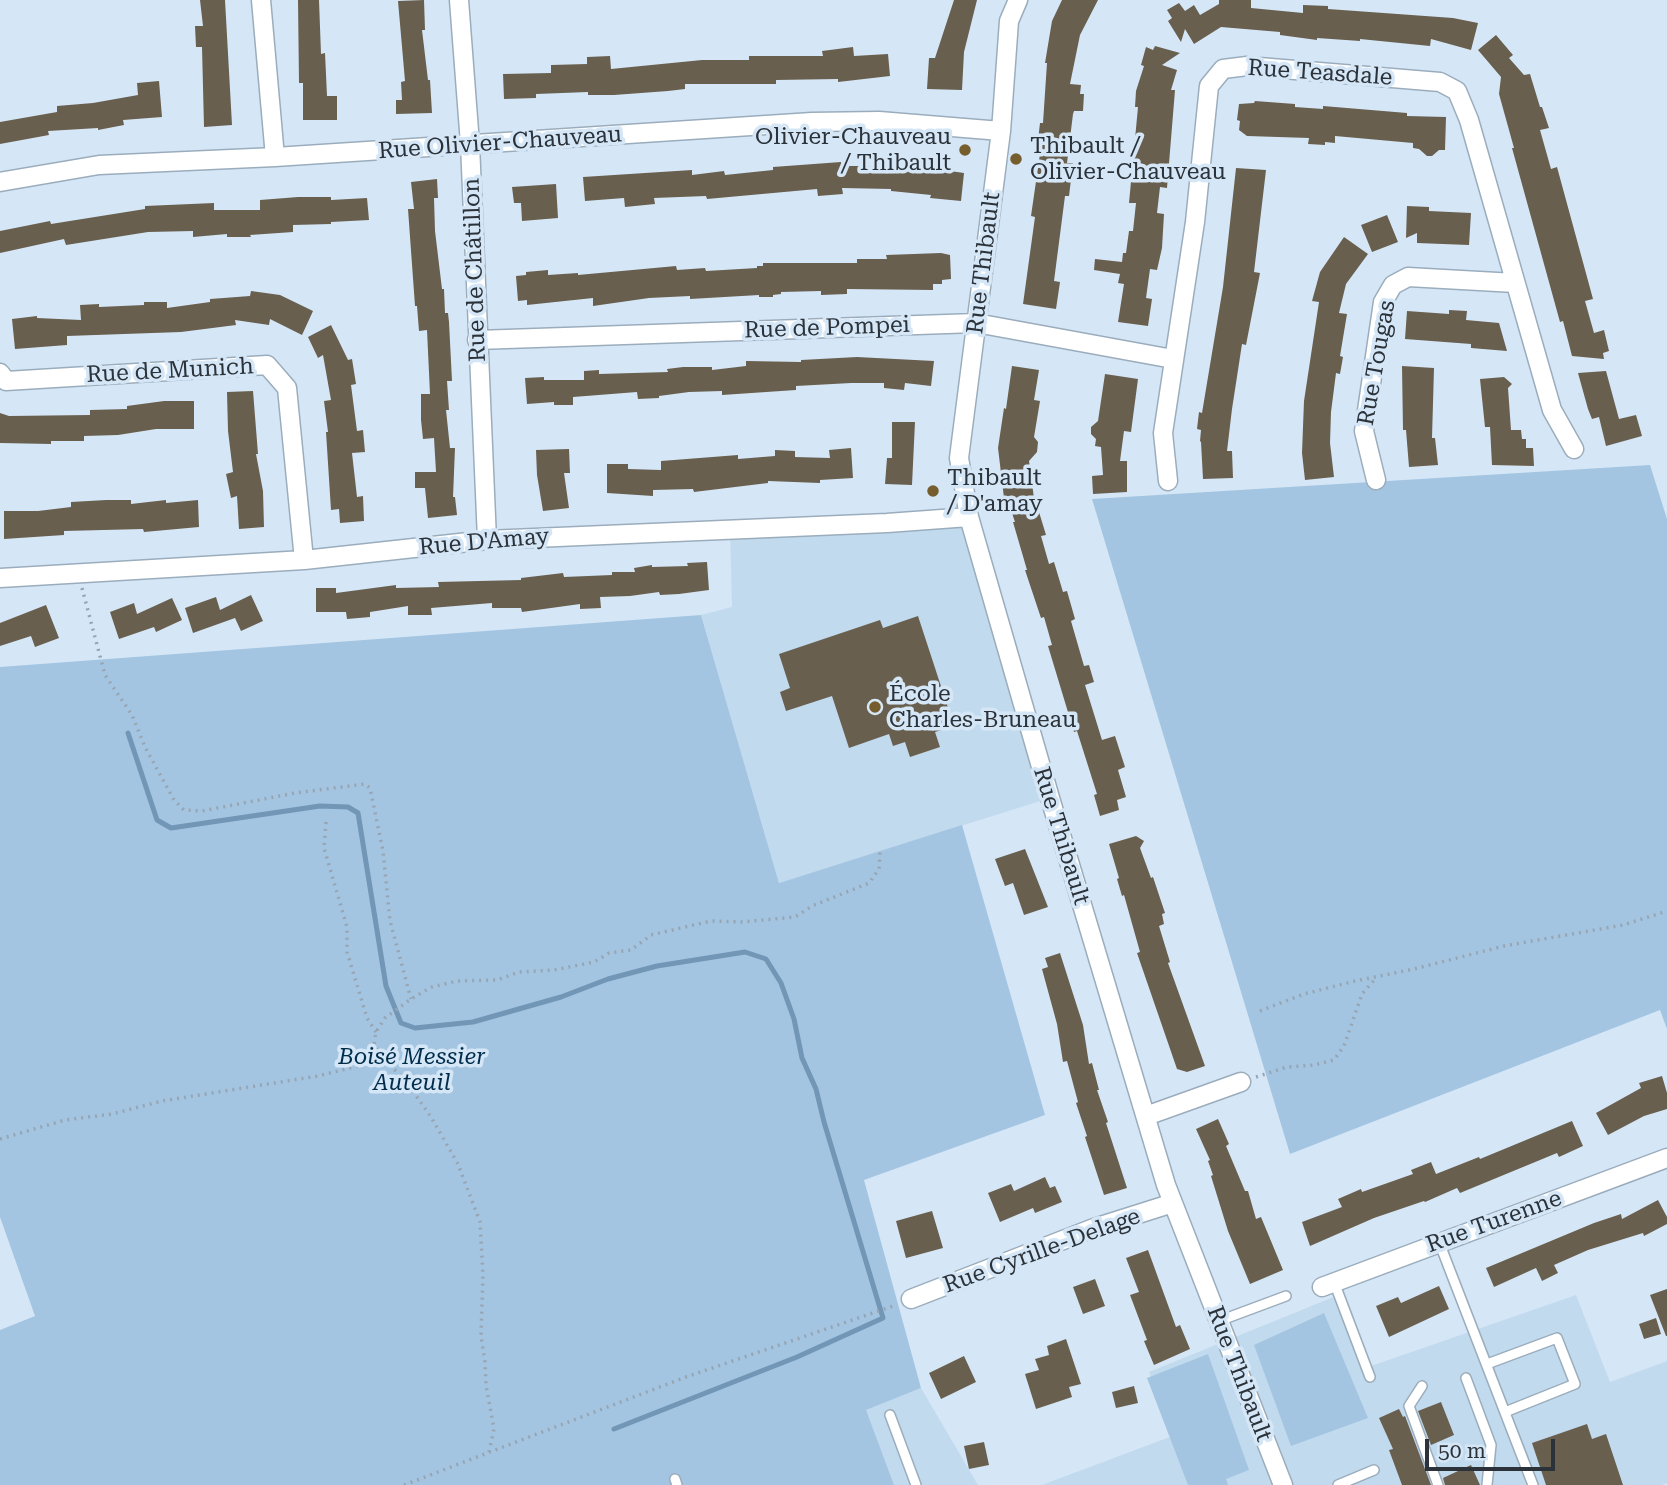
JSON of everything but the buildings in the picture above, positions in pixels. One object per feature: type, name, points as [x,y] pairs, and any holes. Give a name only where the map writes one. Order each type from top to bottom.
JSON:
[{"type":"street","points":[[261,0],[275,157]]},
{"type":"street","name":"Rue de Châtillon","points":[[459,0],[470,144],[487,540]]},
{"type":"street","name":"Rue Thibault","points":[[1018,0],[1009,21],[1000,131],[959,458],[969,517],[1172,1203],[1283,1485]]},
{"type":"street","name":"Rue Teasdale","points":[[1168,481],[1163,433],[1195,222],[1209,86],[1223,69],[1247,66],[1440,82],[1457,92],[1469,120],[1552,410],[1574,449]]},
{"type":"street","name":"Rue Olivier-Chauveau","points":[[0,182],[99,164],[275,157],[813,122],[879,121],[1000,131]]},
{"type":"street","name":"Rue Tougas","points":[[1376,480],[1364,431],[1383,302],[1392,285],[1408,277],[1515,283]]},
{"type":"street","name":"Rue de Pompei","points":[[477,340],[976,323],[1174,359]]},
{"type":"street","name":"Rue de Munich","points":[[0,373],[6,381],[267,365],[287,388],[304,560]]},
{"type":"street","name":"Rue D'Amay","points":[[0,579],[304,560],[487,540],[969,517]]},
{"type":"street","points":[[1146,1116],[1241,1082]]},
{"type":"street","name":"Rue Turenne","points":[[1328,1285],[1667,1158]]},
{"type":"street","name":"Rue Cyrille-Delage","points":[[911,1299],[1094,1228],[1172,1203]]},
{"type":"lane","points":[[1439,1242],[1533,1485]]},
{"type":"lane","points":[[1328,1285],[1370,1377]]},
{"type":"lane","points":[[1219,1321],[1286,1296]]},
{"type":"lane","points":[[1487,1364],[1557,1338],[1575,1384],[1505,1412]]},
{"type":"lane","points":[[1466,1378],[1491,1445],[1487,1485]]},
{"type":"lane","points":[[1422,1387],[1409,1406],[1437,1485]]},
{"type":"lane","points":[[890,1415],[916,1485]]},
{"type":"lane","points":[[1338,1485],[1374,1470]]},
{"type":"path","points":[[78,574],[105,675],[132,715],[145,747],[174,800],[184,810],[202,811],[295,793],[365,784],[370,788],[383,851],[390,921],[411,999]]},
{"type":"path","points":[[326,822],[324,848],[346,927],[347,952],[368,1018],[376,1032]]},
{"type":"path","points":[[489,1452],[494,1429],[481,1336],[483,1275],[480,1222],[454,1156],[431,1117],[405,1080],[382,1057],[374,1044],[376,1032],[385,1018],[432,987],[457,981],[497,980],[519,972],[554,970],[594,962],[609,953],[631,950],[651,935],[711,921],[741,922],[795,917],[812,906],[869,883],[879,869],[880,851]]},
{"type":"path","points":[[1260,1011],[1304,994],[1504,947],[1623,925],[1667,911]]},
{"type":"path","points":[[1241,1082],[1287,1066],[1314,1065],[1334,1060],[1345,1046],[1363,994],[1377,977]]},
{"type":"path","points":[[0,1139],[65,1120],[112,1114],[162,1101],[318,1076],[358,1066],[384,1063],[392,1067]]},
{"type":"path","points":[[404,1485],[686,1377],[911,1299]]},
{"type":"shaded area","name":"École Charles-Bruneau","points":[[969,517],[1050,798],[779,883],[701,615],[732,607],[730,529]]},
{"type":"shaded area","points":[[1576,1295],[1610,1382],[1667,1361],[1667,1483],[1042,1485],[1175,1435],[1149,1372],[1336,1296],[1371,1366]]},
{"type":"shaded area","points":[[921,1388],[978,1485],[894,1485],[865,1410]]},
{"type":"green space","points":[[1650,465],[1667,519],[1667,1029],[1660,1010],[1290,1154],[1092,499]]},
{"type":"green space","name":"Boisé Messier Auteuil","points":[[701,615],[779,883],[962,825],[1045,1115],[864,1180],[921,1388],[866,1410],[894,1485],[0,1485],[0,1330],[35,1316],[0,1217],[0,667]]},
{"type":"green space","points":[[1324,1313],[1368,1418],[1291,1446],[1254,1345]]},
{"type":"green space","points":[[1208,1354],[1249,1470],[1226,1479],[1228,1485],[1188,1485],[1147,1378]]},
{"type":"waterway","points":[[128,733],[157,820],[171,828],[320,806],[348,807],[358,813],[386,986],[401,1023],[415,1028],[473,1022],[657,966],[745,952],[766,959],[781,983],[794,1019],[802,1058],[816,1089],[883,1318],[797,1357],[614,1429]]},
{"type":"place","name":"Olivier-Chauveau / Thibault","points":[[965,150]]},
{"type":"place","name":"Thibault / Olivier-Chauveau","points":[[1016,159]]},
{"type":"place","name":"Thibault / D'amay","points":[[933,491]]},
{"type":"place","name":"École Charles-Bruneau","points":[[875,707]]}]
